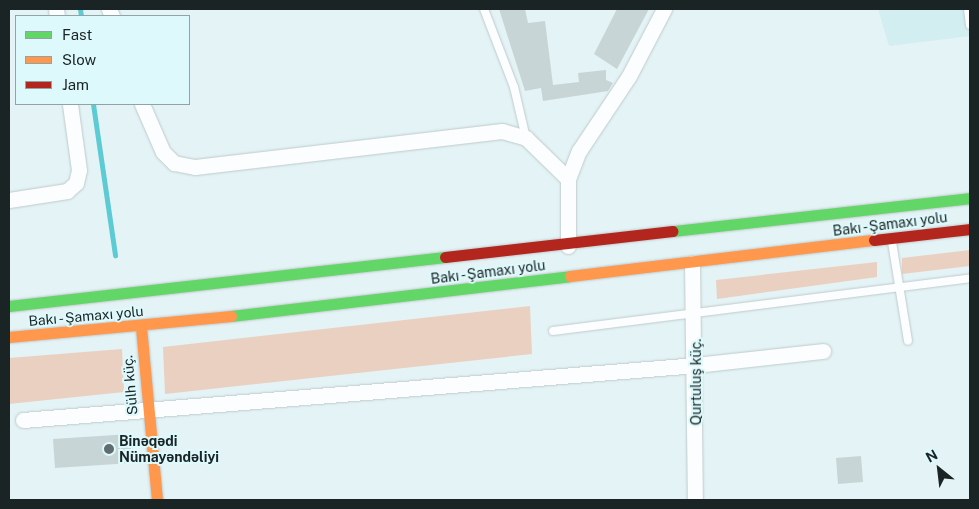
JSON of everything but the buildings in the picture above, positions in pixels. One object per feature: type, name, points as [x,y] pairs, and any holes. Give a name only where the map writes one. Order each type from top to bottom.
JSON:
[{"type":"main road","name":"Bakı - Şamaxı yolu","points":[[9,306],[568,246],[970,198]]},
{"type":"main road","name":"Bakı - Şamaxı yolu","points":[[9,338],[141,327],[692,264],[970,229]]},
{"type":"main road","name":"Sülh küç.","points":[[141,327],[147,409],[157,500]]},
{"type":"street","points":[[568,246],[568,179],[579,151],[629,76],[664,9]]},
{"type":"street","points":[[9,200],[67,191],[76,183],[80,170],[70,105]]},
{"type":"street","points":[[142,105],[164,152],[174,163],[195,167],[502,130],[526,138],[568,179]]},
{"type":"street","name":"Qurtuluş küç.","points":[[692,264],[696,312],[695,500]]},
{"type":"street","points":[[23,420],[696,365],[823,351]]},
{"type":"lane","points":[[484,9],[514,87],[526,138]]},
{"type":"lane","points":[[968,9],[970,25]]},
{"type":"lane","points":[[892,239],[897,289],[908,341]]},
{"type":"lane","points":[[552,331],[897,289],[970,278]]},
{"type":"shaded area","points":[[878,9],[970,9],[970,36],[889,46]]},
{"type":"shaded area","points":[[970,250],[970,266],[902,274],[902,258]]},
{"type":"shaded area","points":[[877,262],[877,277],[717,299],[716,280]]},
{"type":"shaded area","points":[[530,306],[532,354],[165,394],[163,347]]},
{"type":"shaded area","points":[[122,349],[124,392],[9,404],[9,358]]},
{"type":"waterway","points":[[80,9],[81,15]]},
{"type":"waterway","points":[[93,105],[115,255]]},
{"type":"traffic: fast","points":[[673,231],[970,198]]},
{"type":"traffic: fast","points":[[9,306],[445,257]]},
{"type":"traffic: fast","points":[[231,316],[570,276]]},
{"type":"traffic: slow","points":[[570,276],[874,240]]},
{"type":"traffic: slow","points":[[9,337],[231,316]]},
{"type":"traffic: slow","points":[[141,327],[157,500]]},
{"type":"traffic: jam","points":[[874,240],[970,229]]},
{"type":"traffic: jam","points":[[445,257],[673,231]]},
{"type":"place","name":"Binəqədi Nümayəndəliyi","points":[[109,449]]}]
